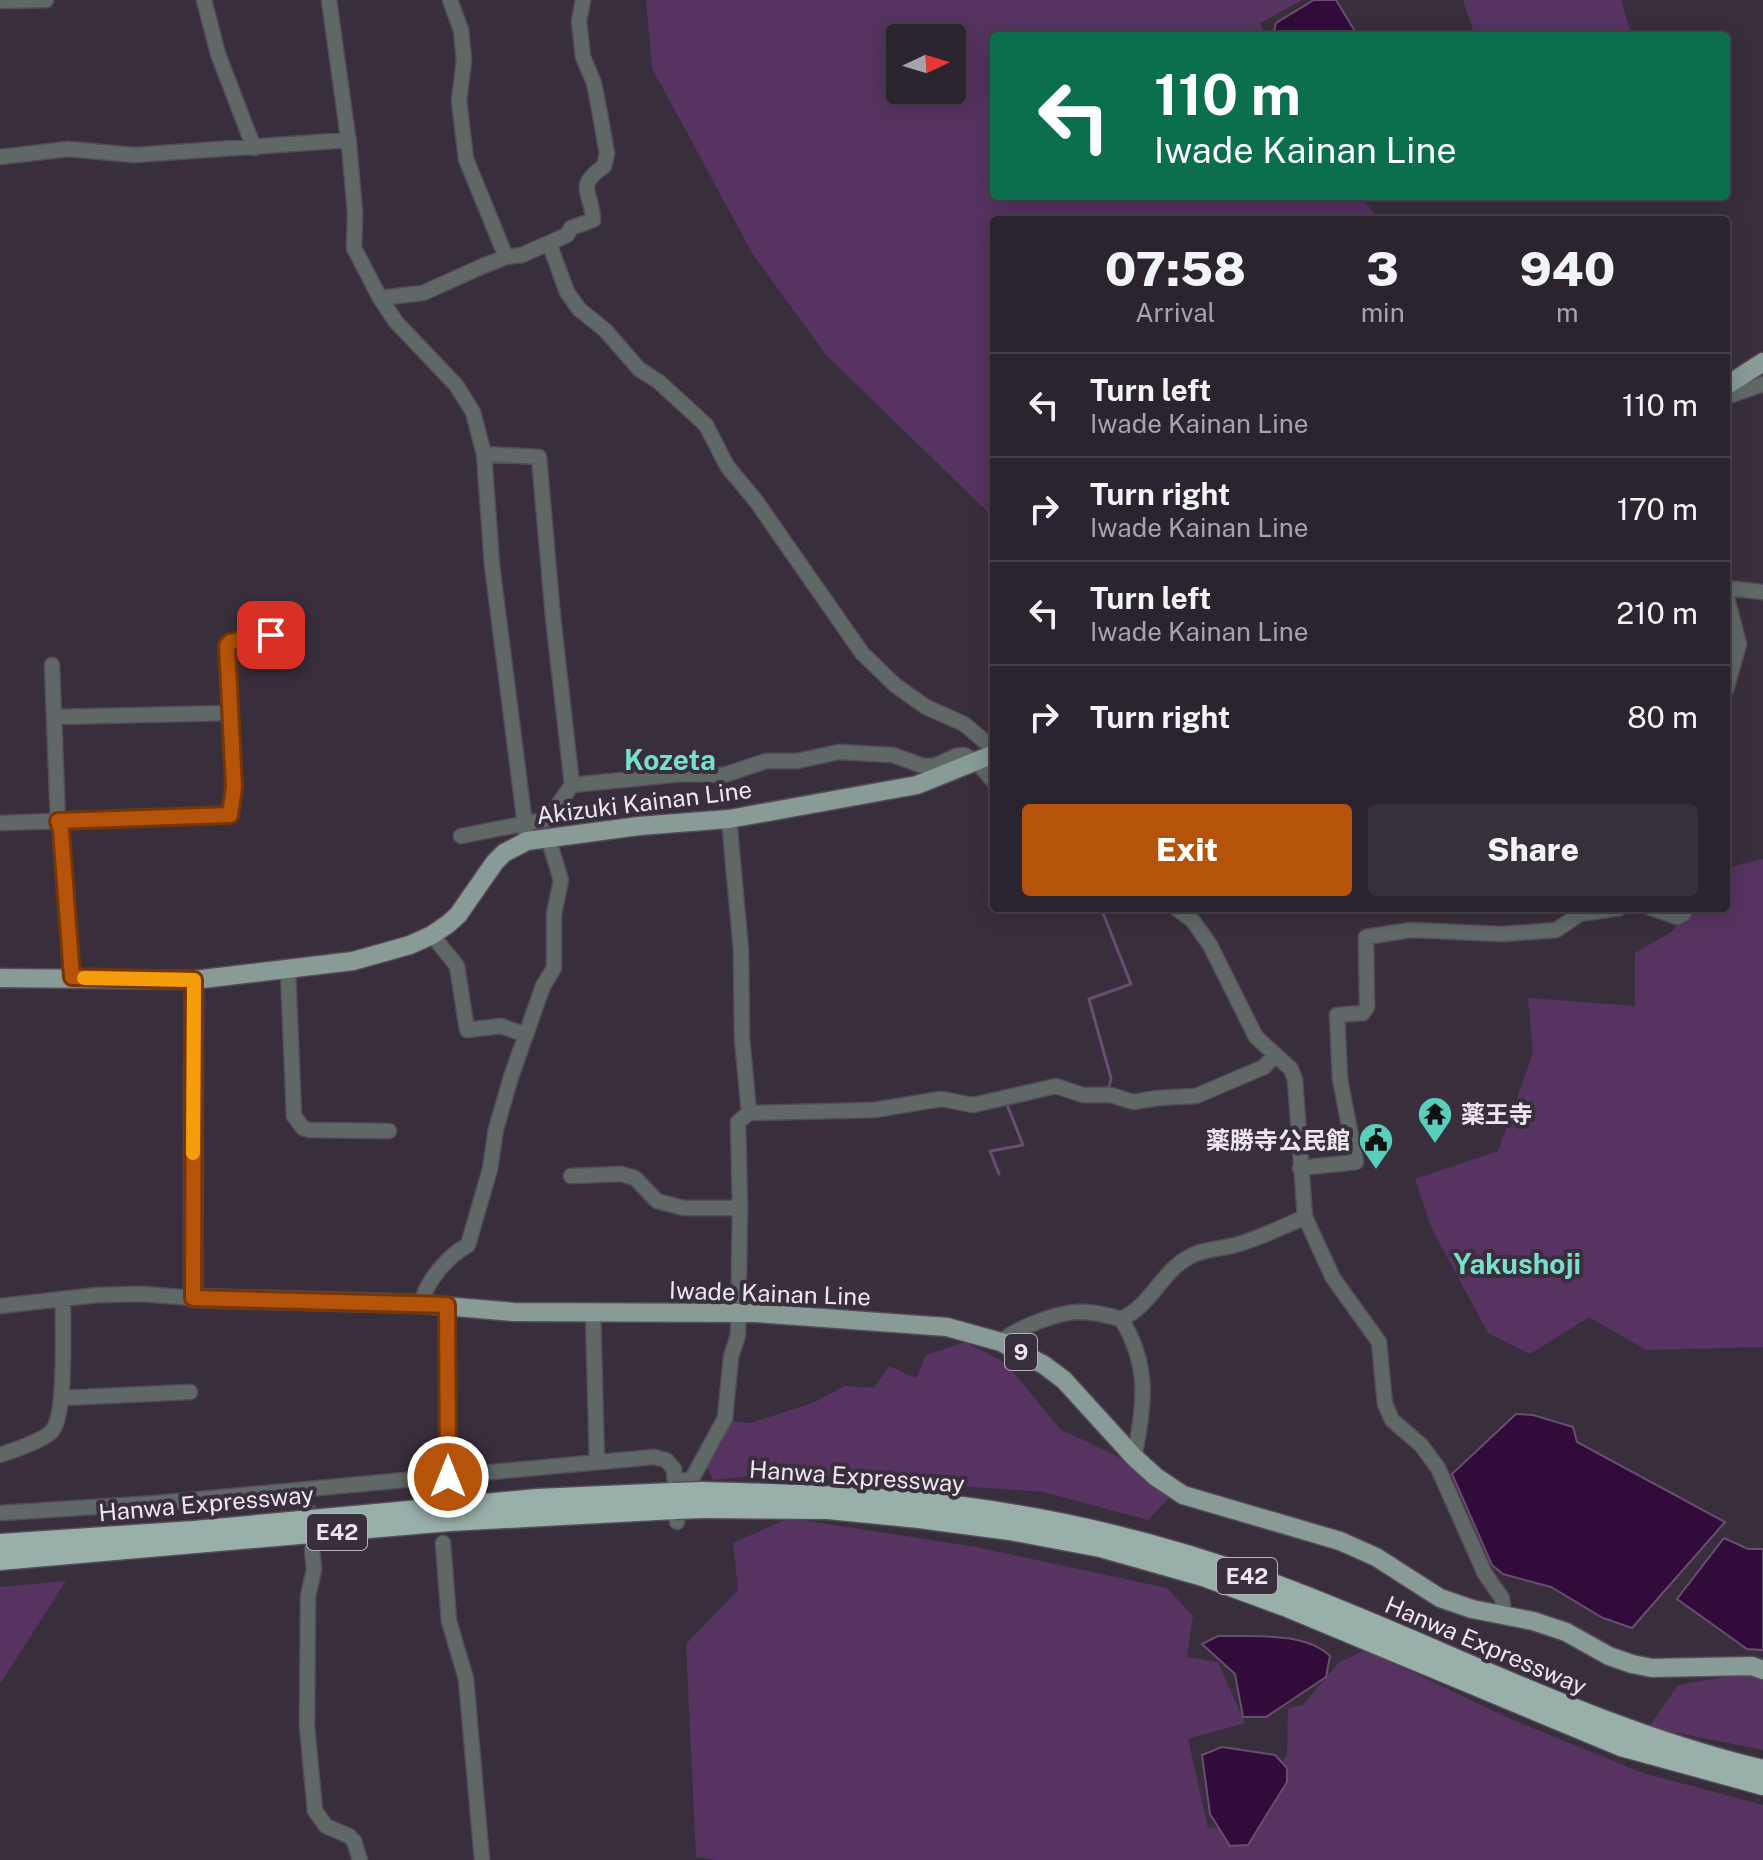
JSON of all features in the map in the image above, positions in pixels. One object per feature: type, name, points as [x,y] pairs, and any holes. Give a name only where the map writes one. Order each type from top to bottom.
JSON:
[{"type":"highway","name":"Hanwa Expressway","points":[[0,1544],[194,1531],[537,1499],[675,1501],[843,1496],[911,1501],[1013,1516],[1104,1534],[1271,1583],[1577,1712],[1669,1745],[1763,1770]]},
{"type":"highway","name":"Hanwa Expressway","points":[[703,1500],[919,1518],[1010,1530],[1100,1547],[1206,1577],[1285,1606],[1621,1746],[1763,1785]]},
{"type":"highway","name":"Hanwa Expressway","points":[[0,1560],[675,1501]]},
{"type":"main road","points":[[1730,383],[1763,362]]},
{"type":"main road","name":"Akizuki Kainan Line","points":[[194,980],[353,961],[385,953],[432,935],[458,915],[495,862],[515,846],[526,832],[548,838],[639,826],[729,819],[917,785],[990,753]]},
{"type":"main road","points":[[0,978],[194,980],[193,1298]]},
{"type":"main road","name":"Iwade Kainan Line","points":[[193,1298],[447,1305],[514,1312],[739,1313],[947,1327],[1001,1342],[1044,1365],[1064,1380],[1134,1457],[1183,1495],[1340,1541],[1376,1557],[1440,1598],[1566,1632],[1609,1656],[1632,1664],[1665,1668],[1752,1666],[1763,1670]]},
{"type":"street","points":[[0,1],[46,0]]},
{"type":"street","points":[[204,0],[218,54],[254,148]]},
{"type":"street","points":[[329,0],[349,140],[355,213],[354,248],[396,322],[456,385],[473,412],[484,454],[492,565],[526,832]]},
{"type":"street","points":[[450,0],[461,30],[464,60],[459,101],[466,159],[506,257]]},
{"type":"street","points":[[380,298],[423,293],[506,257],[522,255],[567,235],[571,228],[593,220],[586,184],[588,178],[604,166],[607,154],[594,83],[583,57],[579,21],[583,0]]},
{"type":"street","points":[[0,157],[68,149],[134,155],[349,140]]},
{"type":"street","points":[[549,243],[567,292],[579,309],[605,330],[639,369],[659,382],[706,425],[727,466],[756,501],[862,653],[895,685],[926,707],[964,724],[990,747]]},
{"type":"street","points":[[1730,396],[1763,384]]},
{"type":"street","points":[[461,836],[526,832],[548,819],[572,785],[539,457],[484,454]]},
{"type":"street","points":[[1730,591],[1763,592]]},
{"type":"street","points":[[1730,607],[1739,644],[1730,676]]},
{"type":"street","points":[[0,823],[230,815],[234,787],[227,646],[230,642],[271,635]]},
{"type":"street","points":[[52,665],[58,821],[72,977]]},
{"type":"street","points":[[56,717],[228,713]]},
{"type":"street","points":[[572,785],[682,774],[724,775],[766,761],[797,761],[839,752],[893,755],[923,766],[934,766],[964,755],[976,761],[990,777]]},
{"type":"street","points":[[729,819],[741,950],[742,1038],[749,1113]]},
{"type":"street","points":[[421,1304],[445,1262],[468,1245],[490,1169],[496,1129],[543,986],[554,968],[554,914],[561,880],[548,838]]},
{"type":"street","points":[[1181,912],[1193,921],[1210,945],[1256,1037],[1291,1069],[1295,1080],[1305,1217],[1333,1278],[1379,1342],[1385,1404],[1392,1420],[1421,1445],[1438,1468],[1485,1574],[1502,1598],[1504,1615]]},
{"type":"street","points":[[1300,1168],[1356,1162],[1340,1079],[1337,1015],[1363,1013],[1367,1007],[1366,937],[1411,930],[1503,934],[1556,930],[1580,914],[1593,912]]},
{"type":"street","points":[[1663,912],[1677,917],[1684,912]]},
{"type":"street","points":[[432,935],[457,966],[467,1030],[501,1026],[526,1035]]},
{"type":"street","points":[[288,970],[294,1116],[303,1128],[309,1130],[389,1131]]},
{"type":"street","points":[[675,1501],[693,1477],[725,1418],[739,1313],[738,1122],[749,1113],[874,1110],[941,1099],[973,1105],[1056,1086],[1083,1095],[1111,1095],[1133,1102],[1196,1096],[1264,1067],[1275,1055]]},
{"type":"street","points":[[571,1176],[621,1174],[635,1178],[657,1201],[684,1208],[740,1208]]},
{"type":"street","points":[[1001,1342],[1013,1331],[1075,1312],[1121,1319],[1148,1301],[1177,1265],[1191,1255],[1241,1244],[1305,1217]]},
{"type":"street","points":[[0,1306],[127,1294],[193,1298]]},
{"type":"street","points":[[0,1455],[51,1432],[60,1410],[63,1300]]},
{"type":"street","points":[[447,1305],[447,1482]]},
{"type":"street","points":[[593,1313],[597,1462]]},
{"type":"street","points":[[1121,1319],[1140,1355],[1143,1401],[1134,1457]]},
{"type":"street","points":[[61,1398],[190,1392]]},
{"type":"street","points":[[0,1513],[157,1503],[440,1476],[447,1482],[654,1457],[666,1460],[674,1469],[675,1501]]},
{"type":"street","points":[[307,1489],[309,1505]]},
{"type":"street","points":[[443,1543],[449,1621],[466,1679],[482,1860]]},
{"type":"street","points":[[312,1550],[314,1570],[308,1596],[307,1726],[315,1811],[326,1826],[354,1841],[360,1860]]},
{"type":"shaded area","points":[[646,0],[1302,0],[1260,23],[1263,32],[990,32],[990,200],[1364,200],[1376,216],[990,216],[990,514],[826,355],[752,253],[652,68]]},
{"type":"shaded area","points":[[1314,0],[1336,0],[1355,32],[1274,32],[1276,23]]},
{"type":"shaded area","points":[[1463,0],[1621,0],[1631,32],[1474,32]]},
{"type":"shaded area","points":[[1763,859],[1763,1347],[1646,1350],[1589,1317],[1530,1354],[1488,1333],[1431,1227],[1415,1179],[1498,1151],[1533,1053],[1528,998],[1635,1006],[1635,953],[1673,931],[1685,912],[1730,912],[1730,867]]},
{"type":"shaded area","points":[[965,1342],[1006,1363],[1060,1429],[1117,1456],[1170,1497],[1148,1520],[1043,1492],[781,1473],[713,1480],[702,1457],[722,1420],[750,1423],[813,1403],[844,1386],[874,1388],[889,1366],[916,1378],[926,1355]]},
{"type":"shaded area","points":[[1516,1414],[1533,1415],[1573,1427],[1577,1442],[1725,1522],[1632,1628],[1603,1618],[1551,1587],[1503,1574],[1492,1565],[1452,1474]]},
{"type":"shaded area","points":[[789,1518],[976,1547],[1167,1588],[1193,1616],[1187,1657],[1218,1662],[1245,1723],[1188,1739],[1208,1828],[1243,1829],[1287,1755],[1288,1708],[1303,1705],[1339,1662],[1366,1650],[1513,1720],[1643,1773],[1763,1805],[1763,1860],[717,1860],[696,1857],[686,1644],[738,1590],[733,1543]]},
{"type":"shaded area","points":[[1724,1538],[1748,1549],[1763,1549],[1763,1650],[1747,1649],[1677,1599]]},
{"type":"shaded area","points":[[66,1581],[0,1684],[0,1587]]},
{"type":"shaded area","points":[[1218,1636],[1277,1637],[1306,1642],[1330,1656],[1326,1677],[1266,1717],[1243,1717],[1235,1674],[1202,1644]]},
{"type":"shaded area","points":[[1748,1673],[1763,1678],[1763,1750],[1649,1727],[1678,1685]]},
{"type":"shaded area","points":[[1222,1747],[1275,1755],[1287,1768],[1287,1782],[1248,1845],[1230,1846],[1210,1814],[1202,1755]]},
{"type":"waterway","points":[[1103,912],[1131,984],[1089,999],[1111,1078],[1109,1087],[1103,1088]]},
{"type":"waterway","points":[[999,1174],[990,1151],[1023,1145],[1006,1102]]},
{"type":"tunnel","points":[[309,1505],[310,1530]]},
{"type":"slow traffic","points":[[84,978],[194,980],[193,1153]]},
{"type":"place","name":"薬王寺","points":[[1435,1145]]},
{"type":"place","name":"薬勝寺公民館","points":[[1376,1171]]},
{"type":"district","name":"Kozeta","points":[[670,759]]},
{"type":"district","name":"Yakushoji","points":[[1517,1263]]},
{"type":"route","points":[[271,635],[230,642],[227,646],[234,787],[230,815],[58,821],[72,977],[194,980],[193,1298],[447,1305],[448,1477]]}]
